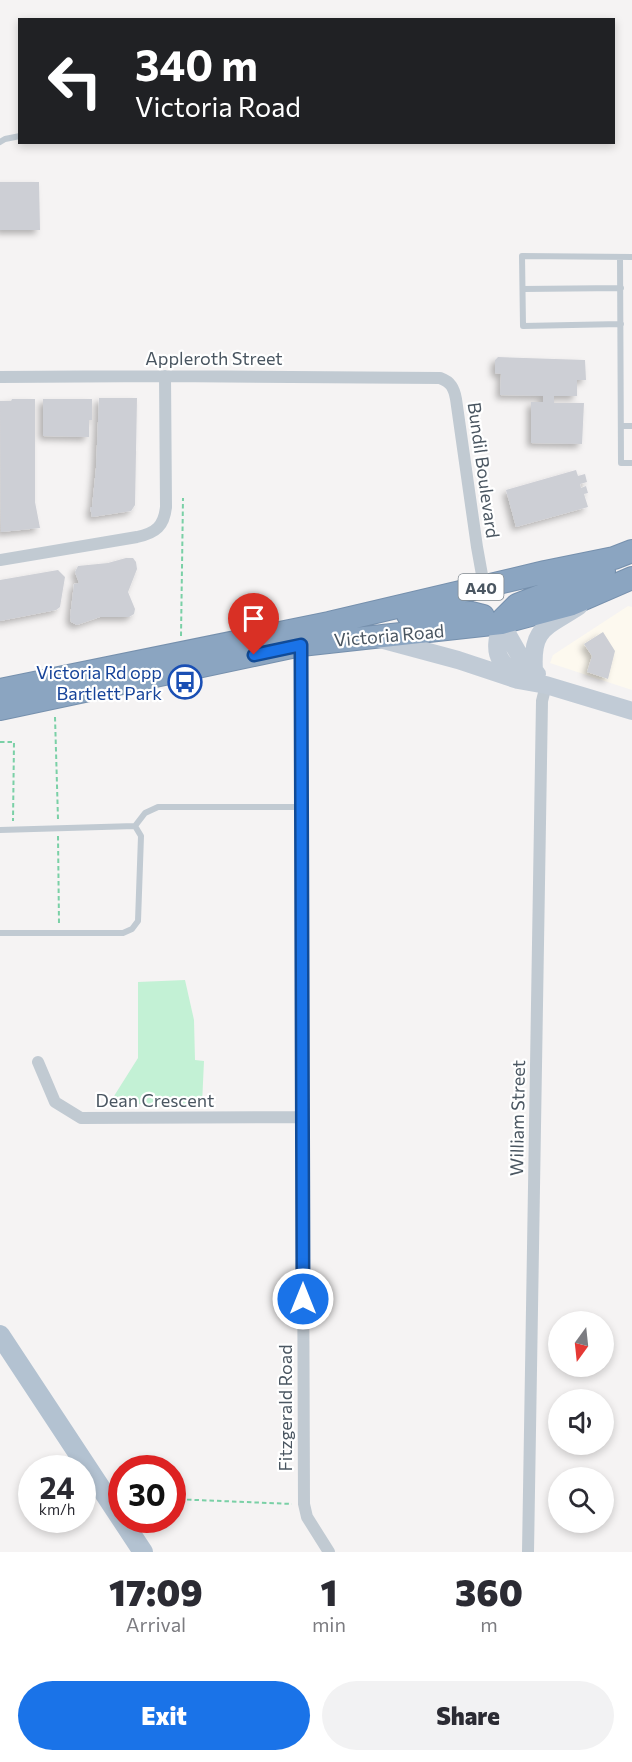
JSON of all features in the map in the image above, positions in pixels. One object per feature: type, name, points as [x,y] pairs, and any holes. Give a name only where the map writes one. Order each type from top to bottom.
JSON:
[{"type":"highway","name":"Victoria Road","points":[[0,690],[329,623],[614,558],[632,551]]},
{"type":"highway","points":[[329,623],[471,612],[501,623],[506,614],[517,605],[632,560]]},
{"type":"highway","name":"Victoria Road","points":[[0,708],[301,645],[501,623],[593,597],[632,578]]},
{"type":"main road","points":[[0,1335],[143,1552]]},
{"type":"street","points":[[0,560],[150,535],[160,528],[165,518],[167,414],[165,376]]},
{"type":"street","name":"Appleroth Street","points":[[0,377],[428,378]]},
{"type":"street","name":"Bundil Boulevard","points":[[428,378],[446,380],[454,389],[484,586]]},
{"type":"street","points":[[526,676],[533,648],[540,633],[593,597]]},
{"type":"street","points":[[501,623],[526,676]]},
{"type":"street","points":[[372,636],[526,676],[546,685],[632,711]]},
{"type":"street","name":"Fitzgerald Road","points":[[301,645],[304,1504],[307,1516],[329,1552]]},
{"type":"street","name":"William Street","points":[[528,1552],[542,701],[546,685]]},
{"type":"street","name":"Dean Crescent","points":[[38,1062],[55,1101],[81,1118],[303,1117]]},
{"type":"lane","points":[[0,142],[18,136]]},
{"type":"lane","points":[[621,324],[523,326],[522,256],[632,257]]},
{"type":"lane","points":[[620,257],[621,463],[632,463]]},
{"type":"lane","points":[[523,289],[621,288]]},
{"type":"lane","points":[[621,426],[632,426]]},
{"type":"lane","points":[[0,830],[135,826],[145,813],[158,807],[301,807]]},
{"type":"lane","points":[[0,933],[123,933],[132,929],[138,921],[141,877],[141,836],[135,826]]},
{"type":"path","points":[[181,636],[183,498]]},
{"type":"path","points":[[55,710],[59,933]]},
{"type":"path","points":[[0,742],[14,742],[13,830]]},
{"type":"path","points":[[186,1500],[304,1504]]},
{"type":"shaded area","points":[[628,606],[632,607],[632,690],[550,663],[553,655]]},
{"type":"green space","points":[[185,980],[194,1020],[195,1060],[204,1061],[202,1104],[109,1104],[138,1058],[138,982]]},
{"type":"building","points":[[0,182],[39,182],[40,230],[0,230]]},
{"type":"building","points":[[498,357],[585,360],[586,380],[577,380],[577,396],[554,396],[554,403],[584,403],[582,444],[531,443],[531,402],[543,402],[543,396],[500,395],[501,374],[495,373],[495,360]]},
{"type":"building","points":[[99,398],[137,398],[135,505],[131,511],[92,517],[90,507],[92,507],[96,468]]},
{"type":"building","points":[[12,399],[35,399],[35,502],[40,528],[1,532],[0,401],[11,401]]},
{"type":"building","points":[[43,399],[92,399],[89,437],[43,436]]},
{"type":"building","points":[[576,470],[578,476],[585,474],[587,482],[580,484],[581,488],[586,486],[588,493],[584,494],[588,507],[516,527],[506,490]]},
{"type":"building","points":[[133,558],[137,569],[128,592],[135,609],[134,614],[129,617],[100,617],[77,625],[71,622],[74,584],[79,583],[75,572],[78,566],[108,563]]},
{"type":"building","points":[[58,570],[65,577],[60,607],[56,610],[0,621],[0,580]]},
{"type":"building","points":[[603,632],[615,651],[608,679],[587,672],[592,656],[584,644]]},
{"type":"place","name":"Victoria Rd opp Bartlett Park","points":[[185,682]]},
{"type":"route","points":[[254,655],[301,645],[303,1299]]}]
